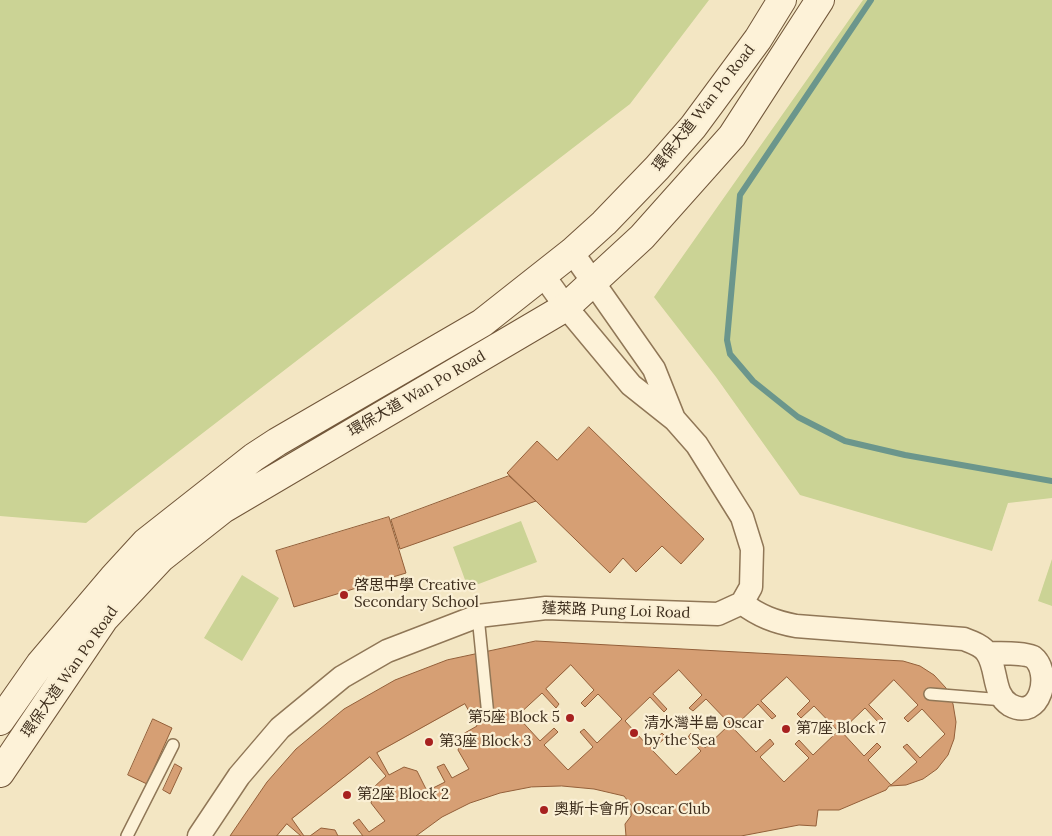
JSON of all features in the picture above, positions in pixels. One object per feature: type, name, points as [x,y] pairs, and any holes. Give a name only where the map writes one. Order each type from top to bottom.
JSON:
[{"type":"main road","name":"環保大道 Wan Po Road","points":[[0,721],[40,664],[146,542],[254,457],[482,323],[572,252],[604,223],[658,168],[693,126],[752,47],[782,0]]},
{"type":"main road","name":"環保大道 Wan Po Road","points":[[0,773],[104,619],[161,558],[223,509],[566,307],[642,238],[732,136],[820,0]]},
{"type":"street","points":[[572,252],[654,369],[675,420]]},
{"type":"street","points":[[542,275],[631,385],[675,420],[697,446],[742,516],[752,549],[751,587],[742,603],[755,613],[772,621],[796,626],[964,639],[987,653],[1028,656],[1042,663],[1047,670],[1049,686],[1042,700],[1036,705],[1019,708],[1004,700],[997,687],[997,679],[987,653]]},
{"type":"street","name":"蓬萊路 Pung Loi Road","points":[[199,836],[240,776],[280,728],[342,677],[387,651],[478,616],[546,608],[718,614],[742,603]]},
{"type":"lane","points":[[478,616],[488,716]]},
{"type":"lane","points":[[930,694],[1004,700]]},
{"type":"lane","points":[[127,836],[173,745]]},
{"type":"green space","points":[[0,0],[709,0],[630,104],[86,523],[0,516]]},
{"type":"green space","points":[[863,0],[1052,0],[1052,498],[1008,503],[992,551],[800,495],[716,377],[654,297]]},
{"type":"green space","points":[[521,521],[537,562],[468,588],[453,547]]},
{"type":"green space","points":[[1052,559],[1052,606],[1038,601]]},
{"type":"green space","points":[[242,575],[279,598],[242,661],[204,638]]},
{"type":"building","points":[[589,427],[704,539],[681,564],[662,546],[636,572],[623,558],[610,573],[507,473],[537,441],[557,460]]},
{"type":"building","points":[[509,476],[536,501],[400,549],[391,520]]},
{"type":"building","points":[[389,517],[406,573],[294,607],[276,551]]},
{"type":"building","name":"清水灣半島 Oscar by the Sea","points":[[536,641],[903,661],[920,666],[934,675],[946,688],[953,704],[956,722],[954,739],[948,755],[937,769],[923,779],[906,785],[889,786],[886,790],[839,810],[818,810],[816,826],[799,825],[741,836],[230,836],[267,782],[296,749],[344,709],[395,680],[447,660]]},
{"type":"building","name":"第5座 Block 5","points":[[571,665],[594,690],[581,703],[585,707],[598,694],[622,719],[597,743],[584,729],[580,732],[593,747],[568,770],[544,745],[558,732],[554,728],[540,741],[517,716],[542,693],[556,708],[559,704],[546,689]]},
{"type":"building","points":[[679,670],[702,695],[689,708],[693,711],[706,699],[730,724],[705,748],[691,733],[688,737],[701,751],[676,775],[652,750],[666,737],[662,733],[648,746],[625,721],[650,697],[664,712],[667,709],[653,694]]},
{"type":"building","name":"第7座 Block 7","points":[[787,677],[810,701],[797,714],[801,718],[814,706],[838,731],[813,755],[799,740],[795,744],[809,758],[784,782],[760,757],[774,744],[770,739],[756,752],[733,728],[758,704],[772,719],[776,716],[761,701]]},
{"type":"building","points":[[894,680],[918,705],[904,718],[908,722],[922,709],[945,734],[920,758],[907,744],[903,747],[917,762],[891,785],[868,760],[881,747],[877,743],[864,756],[841,731],[865,708],[879,723],[883,719],[869,705]]},
{"type":"building","name":"第3座 Block 3","points":[[465,704],[477,726],[463,734],[458,750],[469,769],[452,778],[444,764],[437,767],[445,782],[427,791],[417,771],[404,767],[389,775],[377,753]]},
{"type":"building","points":[[153,719],[172,728],[147,784],[128,775]]},
{"type":"building","name":"第2座 Block 2","points":[[370,757],[386,776],[374,787],[371,803],[385,821],[369,832],[359,819],[353,823],[363,836],[338,836],[335,830],[321,828],[310,836],[304,836],[292,819]]},
{"type":"building","points":[[175,764],[182,768],[170,794],[163,790]]},
{"type":"building","name":"奧斯卡會所 Oscar Club","points":[[562,786],[594,789],[624,796],[631,805],[631,816],[625,824],[626,836],[416,836],[442,817],[470,803],[500,793],[531,787]]},
{"type":"building","points":[[287,824],[301,836],[277,836]]},
{"type":"waterway","points":[[871,0],[740,195],[727,340],[730,354],[753,381],[798,417],[845,441],[905,455],[1052,481]]},
{"type":"place","name":"啓思中學 Creative Secondary School","points":[[344,595]]},
{"type":"place","name":"第5座 Block 5","points":[[570,718]]},
{"type":"place","name":"第7座 Block 7","points":[[786,729]]},
{"type":"place","name":"清水灣半島 Oscar by the Sea","points":[[634,733]]},
{"type":"place","name":"第3座 Block 3","points":[[429,742]]},
{"type":"place","name":"第2座 Block 2","points":[[347,795]]},
{"type":"place","name":"奧斯卡會所 Oscar Club","points":[[544,810]]}]
